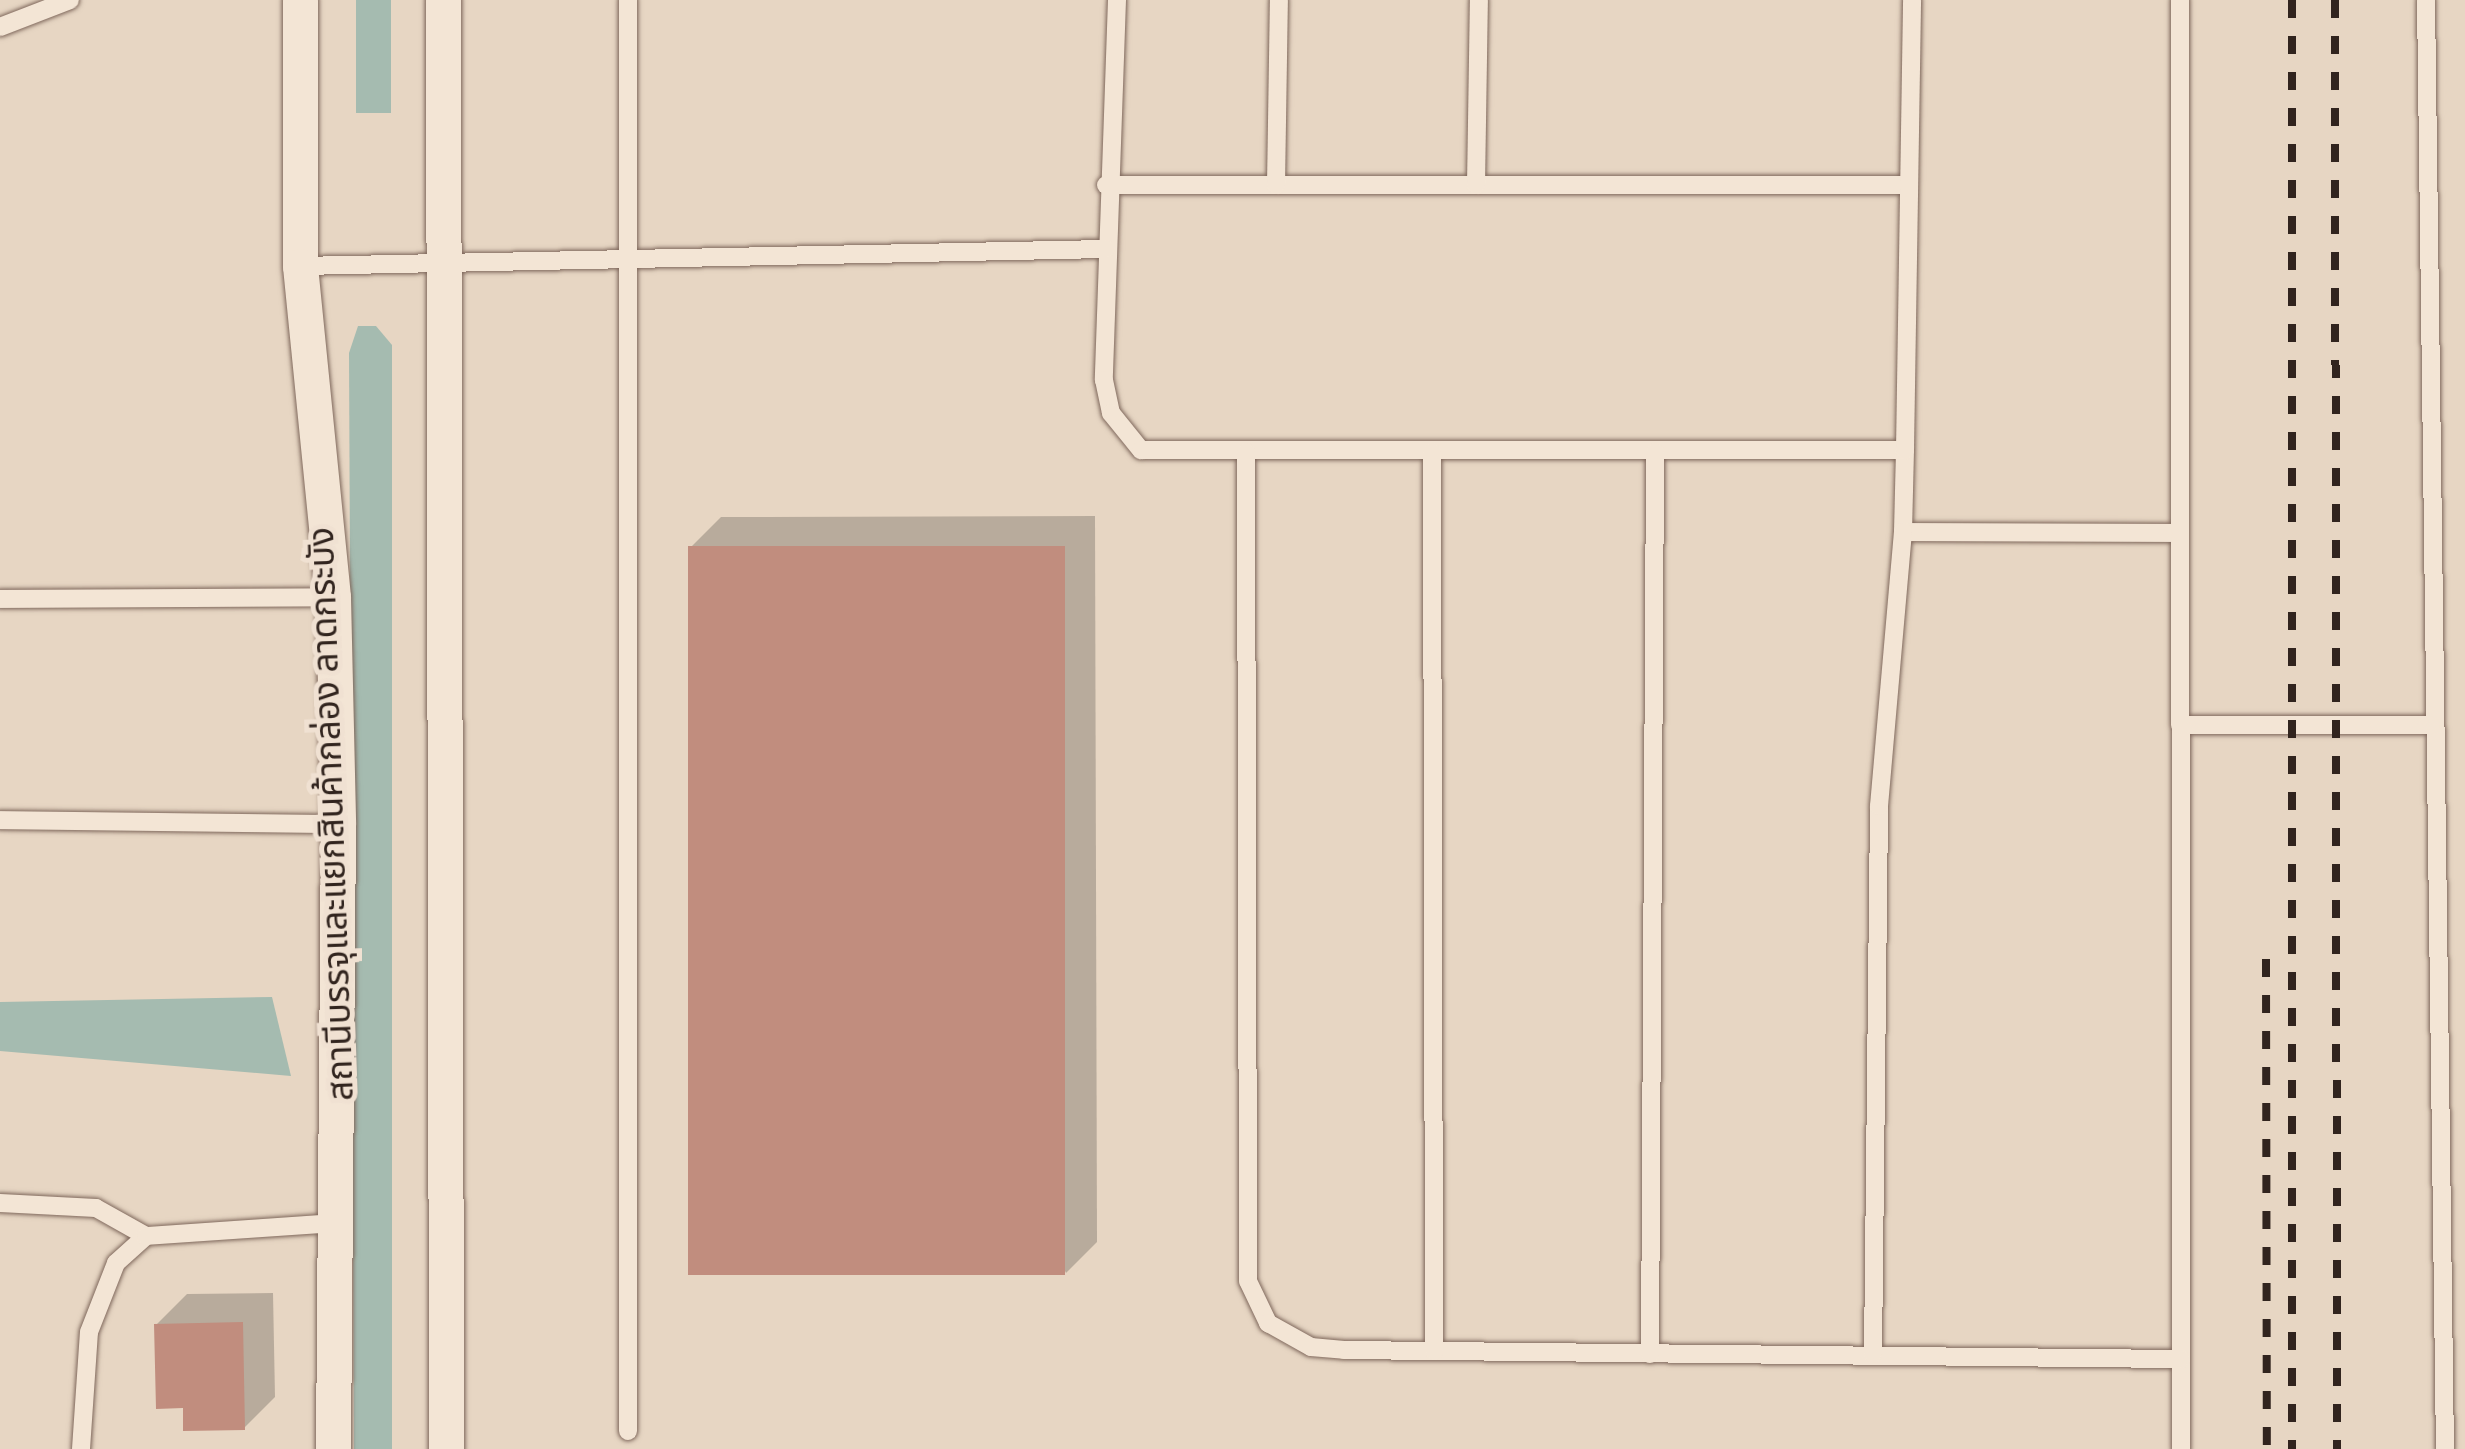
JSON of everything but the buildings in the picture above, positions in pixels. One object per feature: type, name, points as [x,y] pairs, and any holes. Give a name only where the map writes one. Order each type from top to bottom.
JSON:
[{"type":"street","name":"สถานีบรรจุและแยกสินค้ากล่อง ลาดกระบัง","points":[[300,0],[300,266],[332,597],[338,824],[341,1223],[333,1449]]},
{"type":"street","points":[[443,0],[446,1449]]},
{"type":"lane","points":[[0,27],[70,0]]},
{"type":"lane","points":[[628,0],[628,1432]]},
{"type":"lane","points":[[1117,0],[1106,185],[1104,380],[1120,430],[1141,450],[1904,450]]},
{"type":"lane","points":[[1276,185],[1278,0]]},
{"type":"lane","points":[[1476,185],[1479,0]]},
{"type":"lane","points":[[1872,1354],[1879,806],[1903,532],[1912,0]]},
{"type":"lane","points":[[2180,0],[2181,1449]]},
{"type":"lane","points":[[2426,0],[2431,725],[2444,1449]]},
{"type":"lane","points":[[1106,185],[1909,185]]},
{"type":"lane","points":[[300,266],[1106,249]]},
{"type":"lane","points":[[1246,452],[1248,1281],[1268,1323],[1296,1341],[1434,1351],[2181,1360]]},
{"type":"lane","points":[[1432,452],[1434,1351]]},
{"type":"lane","points":[[1650,1354],[1655,452]]},
{"type":"lane","points":[[1903,532],[2180,533]]},
{"type":"lane","points":[[0,598],[332,597]]},
{"type":"lane","points":[[2180,725],[2431,725]]},
{"type":"lane","points":[[0,820],[338,824]]},
{"type":"lane","points":[[0,1203],[96,1208],[146,1236],[341,1223]]},
{"type":"lane","points":[[81,1449],[90,1332],[116,1262],[146,1236]]},
{"type":"lane","points":[[2445,1405],[2465,1404]]},
{"type":"shaded area","points":[[356,0],[391,0],[391,113],[356,113]]},
{"type":"shaded area","points":[[358,326],[376,326],[392,345],[392,1449],[354,1449],[349,353]]},
{"type":"shaded area","points":[[272,997],[291,1076],[0,1051],[0,1002]]},
{"type":"railway","points":[[2292,0],[2292,1449]]},
{"type":"railway","points":[[2335,0],[2337,1449]]},
{"type":"railway","points":[[2266,959],[2267,1449]]}]
